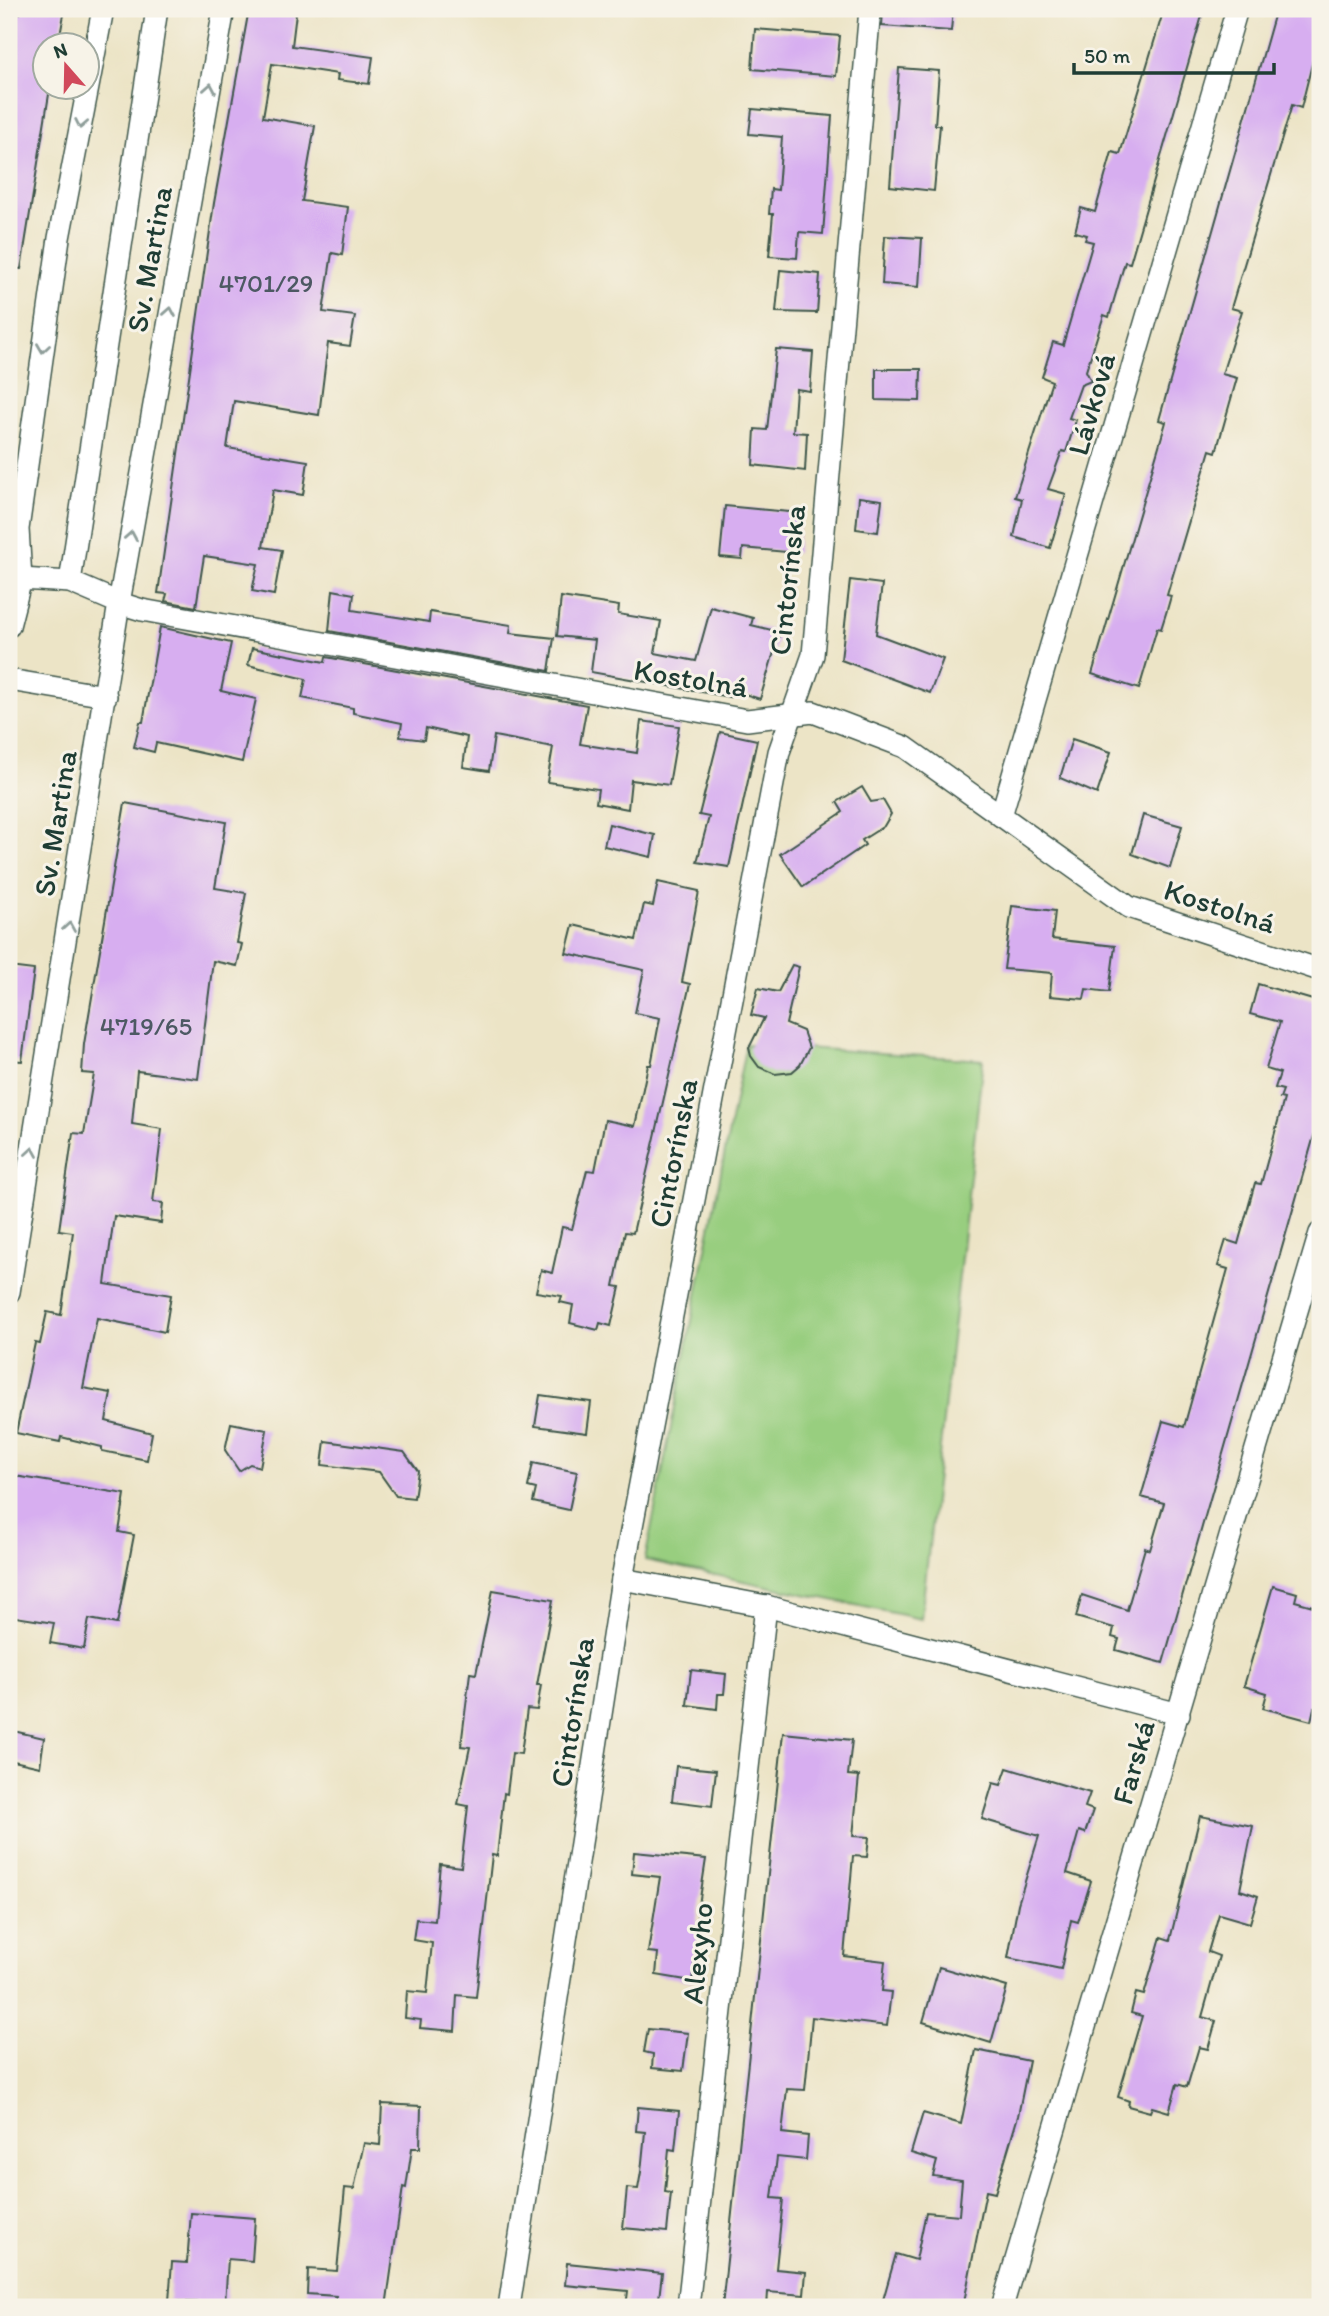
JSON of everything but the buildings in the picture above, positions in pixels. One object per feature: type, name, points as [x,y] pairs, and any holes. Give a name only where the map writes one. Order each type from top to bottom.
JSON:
[{"type":"street","points":[[9,626],[21,579],[18,529],[58,238],[103,9]]},
{"type":"street","name":"Sv. Martina","points":[[71,582],[157,9]]},
{"type":"street","name":"Sv. Martina","points":[[9,1292],[120,603],[223,9]]},
{"type":"street","name":"Cintorínska","points":[[509,2307],[622,1579],[779,752],[813,655],[870,9]]},
{"type":"street","name":"Lávková","points":[[1001,816],[1237,9]]},
{"type":"street","points":[[21,579],[71,582],[120,603]]},
{"type":"street","name":"Kostolná","points":[[120,603],[156,613],[747,720],[813,712],[905,747],[1129,907],[1320,970]]},
{"type":"street","points":[[9,680],[106,696]]},
{"type":"street","name":"Farská","points":[[1002,2307],[1320,1233]]},
{"type":"street","points":[[622,1579],[766,1606],[1179,1714]]},
{"type":"street","name":"Alexyho","points":[[688,2307],[766,1606]]},
{"type":"green space","points":[[746,1044],[983,1060],[921,1619],[645,1560]]}]
